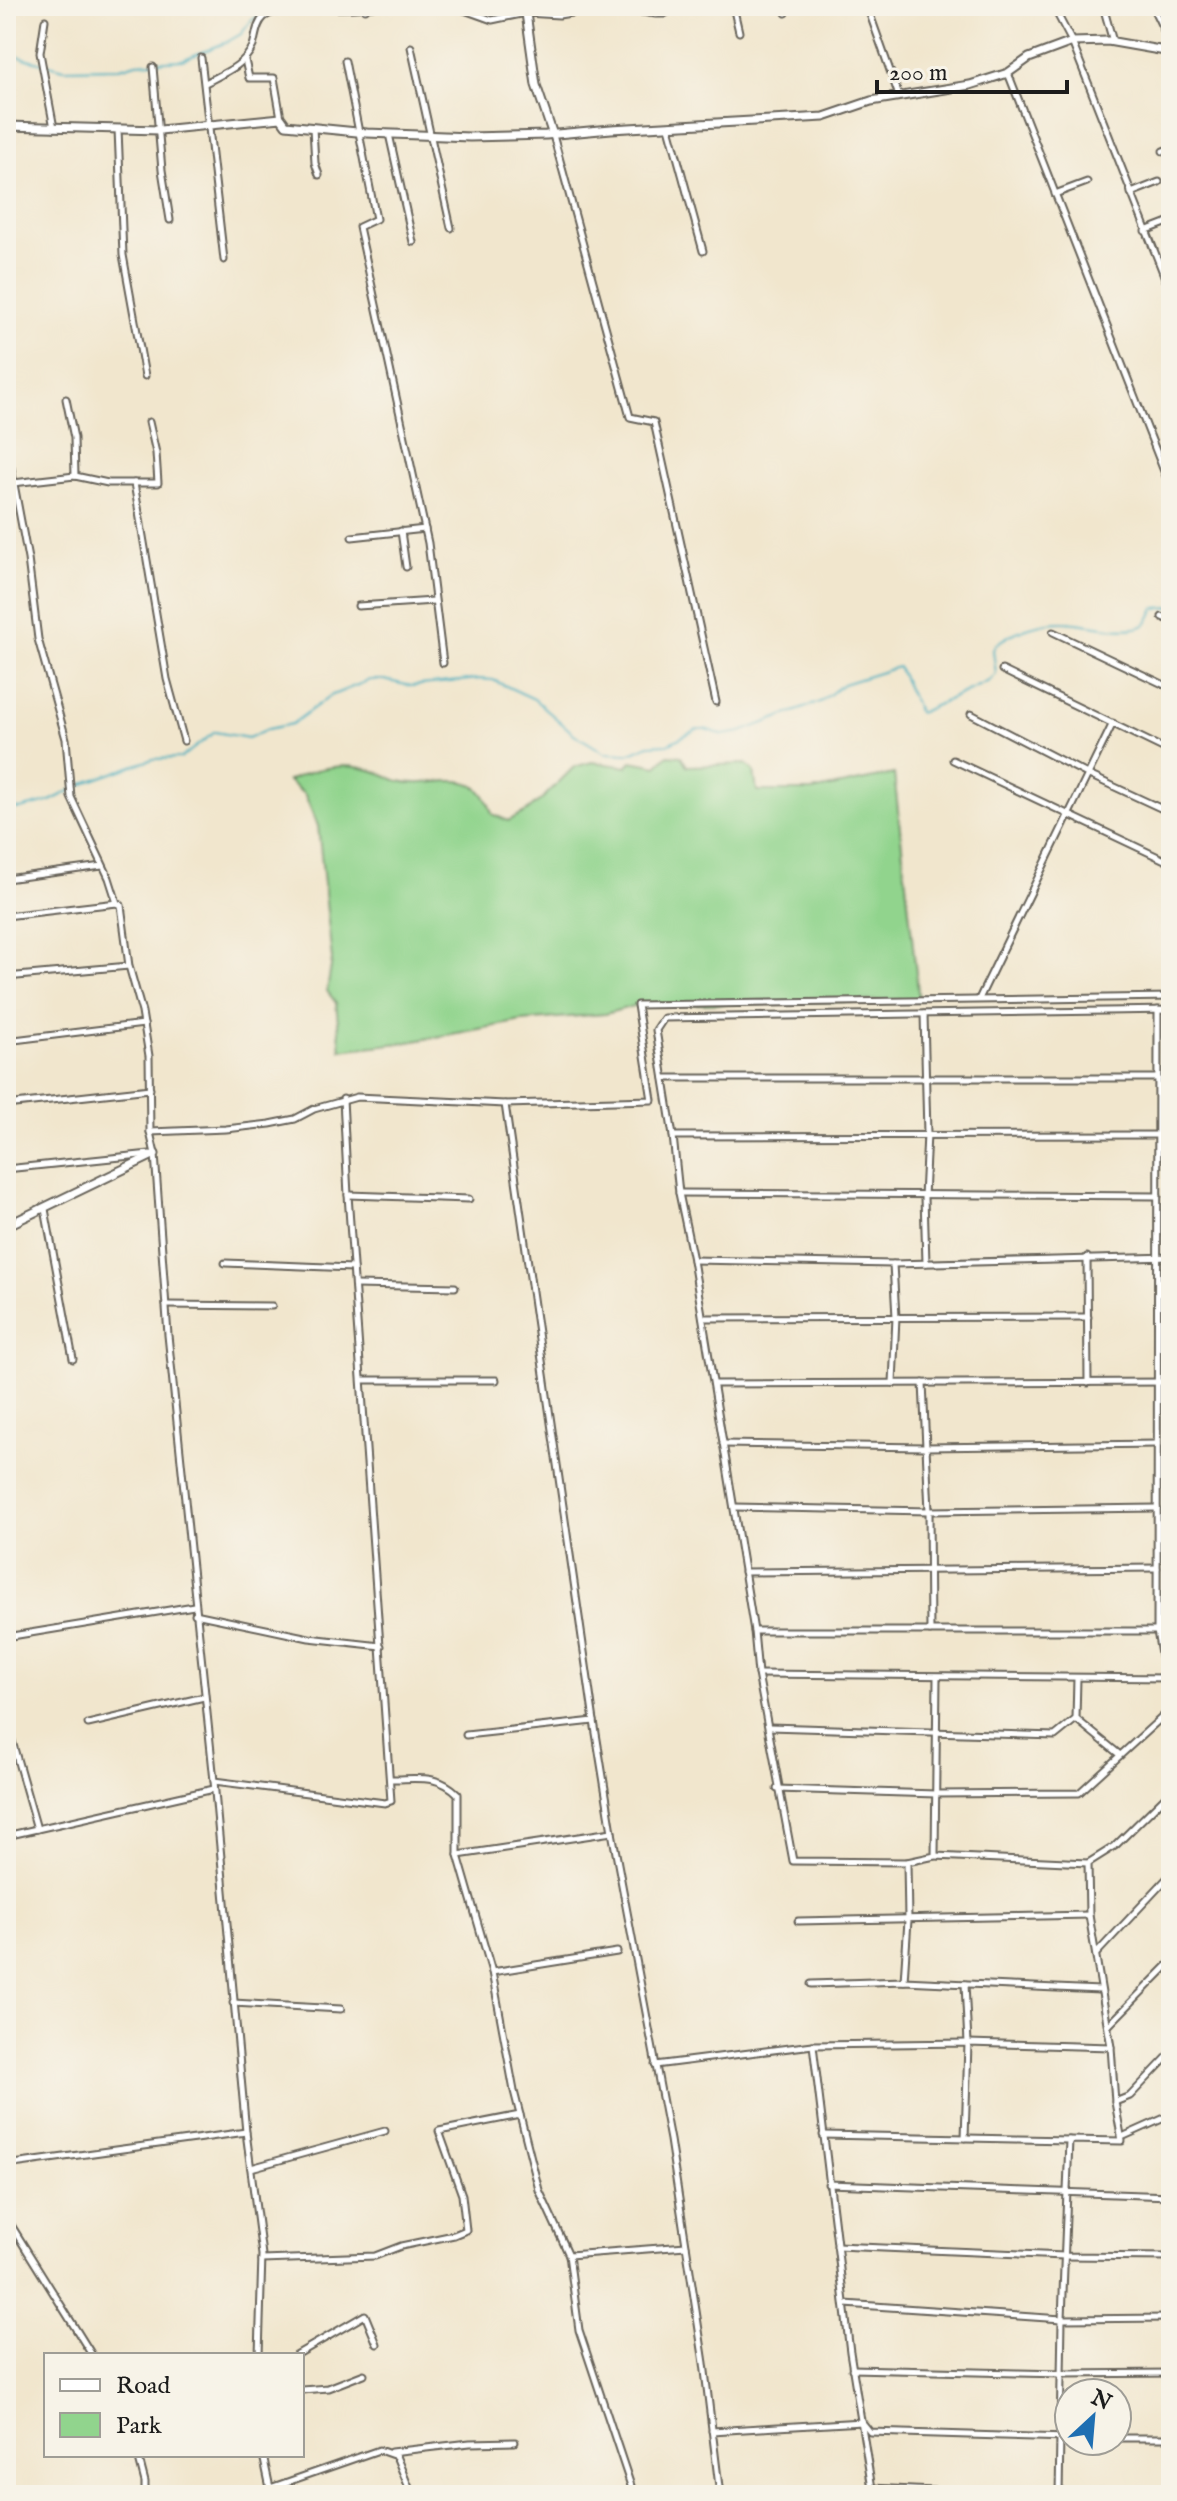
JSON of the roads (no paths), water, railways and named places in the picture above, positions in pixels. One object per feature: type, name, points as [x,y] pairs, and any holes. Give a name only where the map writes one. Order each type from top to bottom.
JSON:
[{"type":"street","points":[[205,83],[245,60],[258,25],[269,14],[308,6],[368,7]]},
{"type":"street","points":[[453,6],[492,20],[526,13],[559,15],[618,7],[664,14],[678,6]]},
{"type":"street","points":[[733,6],[739,32]]},
{"type":"street","points":[[867,6],[899,97]]},
{"type":"street","points":[[1053,6],[1072,42],[1171,293]]},
{"type":"street","points":[[1103,6],[1113,42]]},
{"type":"street","points":[[1152,6],[1171,45]]},
{"type":"street","points":[[526,13],[536,85],[553,135],[630,417],[654,422],[716,702]]},
{"type":"street","points":[[45,20],[40,53],[54,128]]},
{"type":"street","points":[[245,60],[249,78],[274,78],[281,118],[286,125],[470,137],[553,135],[824,117],[871,101],[970,85],[1008,73],[1029,58],[1072,42],[1113,42],[1171,52]]},
{"type":"street","points":[[411,47],[451,228]]},
{"type":"street","points":[[201,58],[224,260]]},
{"type":"street","points":[[345,61],[376,219],[359,227],[425,529],[443,663]]},
{"type":"street","points":[[153,67],[162,170],[170,220]]},
{"type":"street","points":[[1008,73],[1171,489]]},
{"type":"street","points":[[6,126],[160,130],[281,118]]},
{"type":"street","points":[[669,127],[703,251]]},
{"type":"street","points":[[313,128],[315,163],[319,175]]},
{"type":"street","points":[[118,129],[123,255],[145,376]]},
{"type":"street","points":[[389,134],[413,242]]},
{"type":"street","points":[[1163,151],[1171,148]]},
{"type":"street","points":[[1055,194],[1087,182]]},
{"type":"street","points":[[1131,193],[1159,182]]},
{"type":"street","points":[[1145,231],[1171,221]]},
{"type":"street","points":[[66,399],[74,438],[75,476]]},
{"type":"street","points":[[13,483],[75,476],[108,483],[159,482],[149,422]]},
{"type":"street","points":[[6,441],[28,559],[38,639],[66,739],[71,797],[109,878],[117,903],[121,905],[129,966],[149,1056],[150,1132],[155,1154],[194,1606],[214,1781],[246,2132],[262,2260],[259,2353]]},
{"type":"street","points":[[134,483],[167,679],[184,741]]},
{"type":"street","points":[[352,537],[425,529]]},
{"type":"street","points":[[401,531],[406,567]]},
{"type":"street","points":[[358,606],[434,601]]},
{"type":"street","points":[[1162,617],[1171,621]]},
{"type":"street","points":[[1053,632],[1171,688]]},
{"type":"street","points":[[1002,670],[1171,752]]},
{"type":"street","points":[[971,714],[1171,813]]},
{"type":"street","points":[[979,999],[1113,723]]},
{"type":"street","points":[[953,760],[1171,863]]},
{"type":"street","points":[[6,879],[102,866]]},
{"type":"street","points":[[6,916],[117,903]]},
{"type":"street","points":[[6,977],[129,966]]},
{"type":"street","points":[[150,1132],[226,1129],[295,1119],[343,1099],[505,1104],[652,1100],[637,1005],[1171,997]]},
{"type":"street","points":[[1158,1010],[1157,1631],[1171,1692]]},
{"type":"street","points":[[1171,1010],[664,1018],[656,1030],[679,1193],[714,1384],[754,1631],[758,1674],[777,1789],[793,1861],[907,1862],[935,1856],[1088,1863],[1115,1846],[1171,1791]]},
{"type":"street","points":[[924,1014],[926,1263]]},
{"type":"street","points":[[6,1041],[144,1024]]},
{"type":"street","points":[[664,1078],[1158,1078]]},
{"type":"street","points":[[6,1105],[150,1089]]},
{"type":"street","points":[[214,1781],[385,1803],[391,1801],[343,1099]]},
{"type":"street","points":[[505,1104],[594,1721],[670,2140],[720,2495]]},
{"type":"street","points":[[673,1136],[1171,1135]]},
{"type":"street","points":[[6,1169],[155,1154]]},
{"type":"street","points":[[6,1226],[155,1154]]},
{"type":"street","points":[[679,1193],[924,1197],[1158,1196]]},
{"type":"street","points":[[348,1195],[469,1199]]},
{"type":"street","points":[[45,1209],[73,1359]]},
{"type":"street","points":[[1087,1257],[1088,1383]]},
{"type":"street","points":[[693,1260],[893,1264],[1171,1257]]},
{"type":"street","points":[[225,1263],[353,1268]]},
{"type":"street","points":[[893,1264],[896,1317],[893,1383]]},
{"type":"street","points":[[355,1285],[455,1287]]},
{"type":"street","points":[[166,1305],[272,1306]]},
{"type":"street","points":[[703,1318],[1088,1317]]},
{"type":"street","points":[[362,1380],[496,1380]]},
{"type":"street","points":[[714,1384],[1171,1382]]},
{"type":"street","points":[[923,1383],[930,1631]]},
{"type":"street","points":[[723,1444],[925,1447],[1157,1444]]},
{"type":"street","points":[[734,1507],[929,1511],[1157,1508]]},
{"type":"street","points":[[744,1572],[1157,1568]]},
{"type":"street","points":[[6,1637],[194,1606]]},
{"type":"street","points":[[195,1614],[309,1638],[381,1646]]},
{"type":"street","points":[[754,1631],[1171,1631]]},
{"type":"street","points":[[758,1674],[1168,1678]]},
{"type":"street","points":[[935,1856],[937,1677]]},
{"type":"street","points":[[769,1727],[1055,1736],[1076,1719],[1077,1677]]},
{"type":"street","points":[[88,1724],[204,1697]]},
{"type":"street","points":[[777,1789],[936,1794],[1079,1793],[1171,1709]]},
{"type":"street","points":[[1076,1719],[1120,1755]]},
{"type":"street","points":[[6,1720],[37,1829]]},
{"type":"street","points":[[466,1735],[594,1721]]},
{"type":"street","points":[[391,1779],[435,1779],[446,1782],[458,1794],[458,1855],[492,1972],[520,2115],[539,2190],[569,2255],[579,2330],[634,2495]]},
{"type":"street","points":[[6,1836],[214,1789]]},
{"type":"street","points":[[458,1855],[612,1832]]},
{"type":"street","points":[[904,1981],[908,1920],[907,1862]]},
{"type":"street","points":[[823,2135],[1122,2141],[1115,2102],[1109,2026],[1100,1990],[1089,1915],[1088,1863]]},
{"type":"street","points":[[1095,1955],[1171,1874]]},
{"type":"street","points":[[798,1921],[1089,1915]]},
{"type":"street","points":[[492,1972],[617,1952]]},
{"type":"street","points":[[1109,2026],[1171,1962]]},
{"type":"street","points":[[811,1984],[904,1981],[1100,1990]]},
{"type":"street","points":[[965,1984],[968,2043],[965,2138]]},
{"type":"street","points":[[233,2003],[341,2009]]},
{"type":"street","points":[[655,2065],[813,2045],[968,2043],[1111,2047]]},
{"type":"street","points":[[813,2045],[852,2369],[872,2491]]},
{"type":"street","points":[[1115,2102],[1130,2096],[1171,2053]]},
{"type":"street","points":[[262,2260],[375,2256],[401,2246],[466,2230],[462,2195],[439,2131],[520,2115]]},
{"type":"street","points":[[1122,2137],[1171,2115]]},
{"type":"street","points":[[251,2168],[385,2131]]},
{"type":"street","points":[[6,2165],[246,2132]]},
{"type":"street","points":[[1063,2377],[1069,2140]]},
{"type":"street","points":[[828,2184],[1171,2196]]},
{"type":"street","points":[[6,2217],[91,2353]]},
{"type":"street","points":[[569,2255],[686,2246]]},
{"type":"street","points":[[837,2246],[1064,2256],[1171,2257]]},
{"type":"street","points":[[845,2304],[1062,2319],[1171,2318]]},
{"type":"street","points":[[299,2353],[365,2315],[377,2344]]},
{"type":"street","points":[[852,2369],[1171,2373]]},
{"type":"street","points":[[304,2388],[328,2388],[364,2374]]},
{"type":"street","points":[[712,2431],[862,2422]]},
{"type":"street","points":[[862,2422],[870,2432],[1053,2438]]},
{"type":"street","points":[[1133,2438],[1171,2438]]},
{"type":"street","points":[[386,2453],[470,2443],[515,2442]]},
{"type":"street","points":[[270,2488],[379,2450],[396,2456],[412,2495]]},
{"type":"street","points":[[139,2457],[145,2495]]},
{"type":"street","points":[[263,2457],[273,2495]]},
{"type":"street","points":[[1059,2457],[1059,2495]]},
{"type":"street","points":[[818,2495],[872,2491],[1015,2495]]},
{"type":"waterway","points":[[6,53],[64,69],[120,68],[136,63],[182,60],[227,42],[241,34],[251,21],[267,9],[279,6]]},
{"type":"waterway","points":[[623,6],[649,11]]},
{"type":"waterway","points":[[659,12],[672,6]]},
{"type":"waterway","points":[[507,14],[524,11]]},
{"type":"waterway","points":[[534,11],[564,12]]},
{"type":"waterway","points":[[6,808],[20,809],[48,802],[90,781],[153,759],[181,758],[215,732],[248,738],[268,729],[292,724],[330,696],[370,680],[411,686],[493,680],[534,699],[574,734],[605,753],[628,754],[649,745],[668,744],[697,729],[723,735],[741,732],[820,702],[843,684],[898,667],[919,713],[989,681],[996,674],[995,645],[1019,631],[1056,622],[1129,629],[1146,624],[1155,608],[1171,607]]},
{"type":"waterway","points":[[6,2486],[25,2495]]}]
